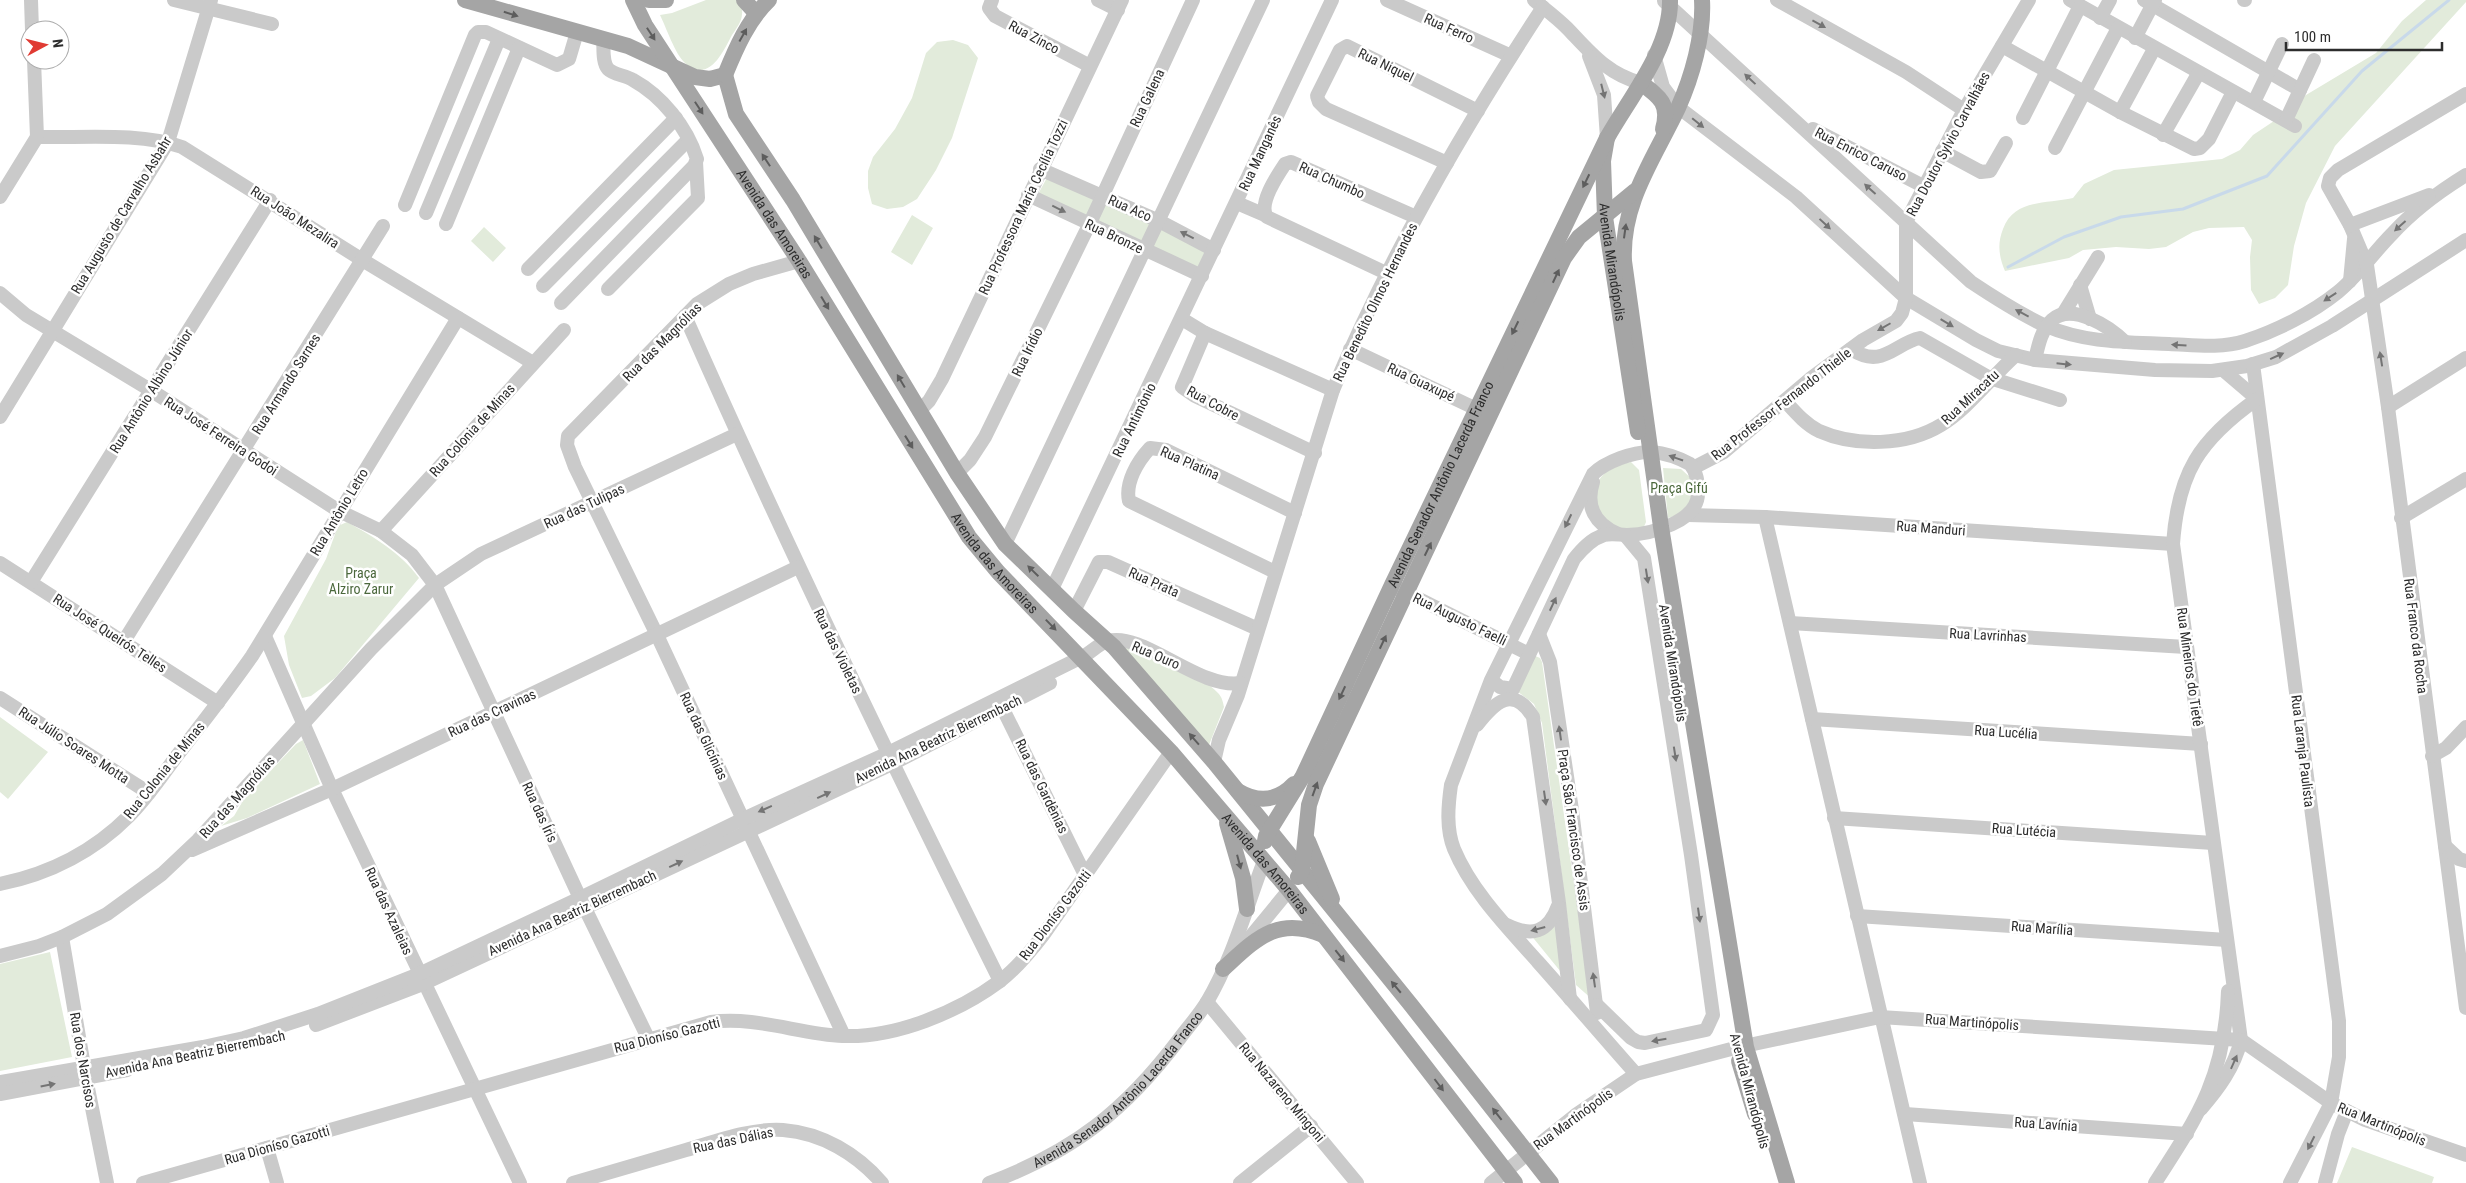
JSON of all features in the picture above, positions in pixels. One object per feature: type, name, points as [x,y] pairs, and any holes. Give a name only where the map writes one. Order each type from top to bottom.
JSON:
[{"type":"main road","points":[[465,0],[484,2],[628,46],[687,75],[703,79],[725,75],[736,48],[756,13],[769,0]]},
{"type":"main road","name":"Avenida das Amoreiras","points":[[633,0],[645,25],[799,261],[970,537],[998,572],[1085,660],[1171,752],[1224,816],[1264,860],[1510,1177]]},
{"type":"main road","points":[[649,0],[666,0]]},
{"type":"main road","points":[[744,0],[756,13]]},
{"type":"main road","points":[[1608,138],[1656,52],[1667,25],[1668,2]]},
{"type":"main road","points":[[1602,161],[1614,197],[1619,200],[1631,194],[1678,107],[1695,55],[1704,2]]},
{"type":"main road","name":"Avenida das Amoreiras","points":[[725,75],[736,114],[793,200],[957,473],[1005,544],[1110,644],[1214,762],[1550,1183]]},
{"type":"main road","points":[[1640,83],[1656,94],[1666,110],[1666,118],[1658,145]]},
{"type":"main road","points":[[1632,98],[1656,94]]},
{"type":"main road","name":"Avenida Mirandópolis","points":[[1608,138],[1602,161],[1608,243],[1646,453]]},
{"type":"main road","name":"Avenida Senador Antônio Lacerda Franco","points":[[1269,831],[1303,776],[1476,408],[1608,138]]},
{"type":"main road","name":"Avenida Mirandópolis","points":[[1631,194],[1624,235],[1624,262],[1656,528],[1741,1048],[1776,1183]]},
{"type":"main road","name":"Avenida Senador Antônio Lacerda Franco","points":[[1302,872],[1309,805],[1316,784],[1564,258],[1580,237],[1605,218],[1631,194]]},
{"type":"main road","points":[[1580,237],[1608,243]]},
{"type":"main road","points":[[1236,791],[1254,798],[1279,797],[1303,776]]},
{"type":"main road","points":[[1224,816],[1241,868],[1247,910]]},
{"type":"main road","points":[[1264,860],[1266,836],[1269,831]]},
{"type":"main road","points":[[1306,837],[1340,918]]},
{"type":"main road","points":[[1289,890],[1302,872]]},
{"type":"main road","points":[[1223,969],[1266,933],[1302,928],[1323,935]]},
{"type":"main road","name":"Avenida Mirandópolis","points":[[1741,1048],[1787,1183]]},
{"type":"street","points":[[31,0],[32,20]]},
{"type":"street","points":[[174,0],[209,5],[272,24]]},
{"type":"street","name":"Rua Zinco","points":[[992,0],[989,8],[995,16],[1090,66]]},
{"type":"street","points":[[1098,0],[1120,5]]},
{"type":"street","name":"Rua Galena","points":[[1089,225],[1193,0]]},
{"type":"street","points":[[1005,544],[1146,251],[1263,0]]},
{"type":"street","name":"Rua Manganês","points":[[1214,250],[1332,0]]},
{"type":"street","name":"Rua Ferro","points":[[1387,0],[1511,56]]},
{"type":"street","points":[[1777,0],[1906,72],[1964,110]]},
{"type":"street","name":"Rua Doutor Sylvio Carvalhães","points":[[1906,298],[1906,222],[1964,110],[2029,0]]},
{"type":"street","points":[[2100,18],[2110,0]]},
{"type":"street","points":[[1668,2],[1971,282],[2016,310],[2047,326],[2086,338],[2125,342],[2216,346],[2244,342],[2310,310],[2338,292],[2366,264],[2391,234],[2448,186]]},
{"type":"street","points":[[2135,38],[2150,2],[2300,90]]},
{"type":"street","points":[[2023,118],[2047,72],[2075,3],[2198,74],[2254,102],[2290,123],[2300,90],[2314,60]]},
{"type":"street","points":[[1539,4],[1566,27],[1585,48],[1611,71],[1640,83]]},
{"type":"street","name":"Rua Benedito Olmos Hernandes","points":[[1214,762],[1219,740],[1241,683],[1315,453],[1333,390],[1350,349],[1386,273],[1416,217],[1511,56],[1539,4]]},
{"type":"street","name":"Rua Augusto de Carvalho Asbahr","points":[[0,416],[168,142],[209,5]]},
{"type":"street","name":"Rua Professora Maria Cecília Tozzi","points":[[919,411],[942,379],[1040,169],[1120,5]]},
{"type":"street","points":[[2056,148],[2118,28]]},
{"type":"street","points":[[405,205],[475,35],[484,31],[553,64],[563,64],[568,62],[571,56],[578,32]]},
{"type":"street","points":[[426,213],[499,39]]},
{"type":"street","points":[[603,39],[606,64],[609,69],[633,80],[666,105],[676,118],[696,156],[698,198],[608,290]]},
{"type":"street","points":[[2254,102],[2282,44]]},
{"type":"street","name":"Rua Niquel","points":[[1447,163],[1326,109],[1318,102],[1317,96],[1340,50],[1347,46],[1478,111]]},
{"type":"street","points":[[2002,46],[2120,112],[2186,146],[2200,148],[2209,139],[2233,92]]},
{"type":"street","points":[[446,224],[520,48]]},
{"type":"street","points":[[1585,48],[1604,95],[1608,138]]},
{"type":"street","points":[[2120,112],[2154,49]]},
{"type":"street","points":[[1656,52],[1663,87],[1678,107],[1796,196],[1906,298],[1976,340],[1998,351],[2016,356],[2035,360],[2154,370],[2224,370],[2253,364],[2276,357],[2332,326],[2371,299],[2466,240]]},
{"type":"street","points":[[0,197],[37,137],[34,70]]},
{"type":"street","points":[[2163,135],[2198,74]]},
{"type":"street","name":"Rua Franco da Rocha","points":[[2466,94],[2338,170],[2328,182],[2330,190],[2352,230],[2366,264],[2388,407],[2432,756],[2462,948],[2466,1008]]},
{"type":"street","points":[[528,269],[676,118]]},
{"type":"street","name":"Rua Enrico Caruso","points":[[1799,122],[1923,186]]},
{"type":"street","name":"Rua João Mezalira","points":[[37,137],[118,138],[168,142],[182,146],[364,261],[533,363]]},
{"type":"street","points":[[543,286],[688,140]]},
{"type":"street","points":[[1942,151],[1986,173],[1990,171],[2006,143]]},
{"type":"street","points":[[561,303],[696,162]]},
{"type":"street","name":"Rua Chumbo","points":[[1265,215],[1265,204],[1279,174],[1285,164],[1291,162],[1416,217]]},
{"type":"street","points":[[1040,169],[1102,196]]},
{"type":"street","points":[[2350,281],[2352,230],[2448,186],[2466,175]]},
{"type":"street","name":"Rua Bronze","points":[[1028,195],[1202,276]]},
{"type":"street","name":"Rua Aco","points":[[1102,196],[1159,221]]},
{"type":"street","name":"Rua Antônio Albino Júnior","points":[[31,582],[270,200]]},
{"type":"street","points":[[1237,203],[1386,273]]},
{"type":"street","points":[[1159,221],[1214,250]]},
{"type":"street","name":"Rua Irídio","points":[[957,473],[970,460],[985,437],[1089,225]]},
{"type":"street","name":"Rua Armando Sarnes","points":[[124,641],[364,261],[384,226]]},
{"type":"street","name":"Rua Antimônio","points":[[1052,589],[1214,250]]},
{"type":"street","points":[[2035,360],[2047,326],[2052,320],[2063,314],[2098,257]]},
{"type":"street","name":"Rua das Magnólias","points":[[568,436],[697,304],[729,284],[753,274],[799,261]]},
{"type":"street","points":[[2080,285],[2090,319]]},
{"type":"street","name":"Rua José Ferreira Godoi","points":[[0,293],[26,315],[152,391],[244,452],[339,511],[381,531],[412,555],[435,585]]},
{"type":"street","name":"Rua Professor Fernando Thielle","points":[[1693,468],[1724,452],[1810,379],[1851,348],[1896,321],[1902,313],[1906,298]]},
{"type":"street","points":[[2063,314],[2079,315],[2090,319],[2110,329],[2125,342]]},
{"type":"street","name":"Rua das Violetas","points":[[685,316],[736,434],[798,567],[889,759],[1000,981]]},
{"type":"street","name":"Rua Antônio Letro","points":[[218,703],[265,636],[339,511],[458,318]]},
{"type":"street","points":[[1182,319],[1205,333],[1333,390]]},
{"type":"street","name":"Rua Colonia de Minas","points":[[381,531],[564,330]]},
{"type":"street","name":"Rua Cobre","points":[[1205,333],[1182,381],[1182,387],[1195,396],[1315,453]]},
{"type":"street","points":[[1851,348],[1861,355],[1877,356],[1895,351],[1920,338],[1990,378],[2060,400]]},
{"type":"street","name":"Rua Guaxupé","points":[[1350,349],[1491,416]]},
{"type":"street","name":"Rua Miracatu","points":[[1786,401],[1801,419],[1819,430],[1842,438],[1866,442],[1894,440],[1918,435],[1940,425],[1959,411],[1990,378],[2016,356]]},
{"type":"street","points":[[2388,407],[2466,358]]},
{"type":"street","name":"Rua Laranja Paulista","points":[[2253,364],[2256,399],[2339,1021],[2340,1057],[2331,1103],[2290,1183]]},
{"type":"street","points":[[2224,370],[2256,399]]},
{"type":"street","name":"Rua Mineiros do Tietê","points":[[2201,1109],[2229,1073],[2237,1056],[2241,1040],[2173,544],[2180,493],[2189,469],[2218,430],[2256,399]]},
{"type":"street","name":"Rua das Tulipas","points":[[435,585],[481,554],[736,434]]},
{"type":"street","name":"Rua das Glicínias","points":[[568,436],[567,442],[570,453],[844,1036]]},
{"type":"street","name":"Rua Platina","points":[[1276,572],[1129,501],[1128,487],[1142,457],[1150,448],[1158,448],[1166,450],[1295,513]]},
{"type":"street","points":[[1468,738],[1494,706],[1512,693],[1574,559],[1580,551],[1603,535],[1656,528],[1688,515],[1694,508],[1698,498],[1698,485],[1693,468],[1685,461],[1646,453],[1603,467],[1593,474],[1587,483],[1491,680],[1468,738],[1451,785],[1448,818],[1450,834],[1460,862],[1504,924],[1636,1074]]},
{"type":"street","name":"Avenida Mirandópolis","points":[[1597,1005],[1631,1038],[1638,1042],[1646,1043],[1706,1030],[1713,1015],[1691,855],[1644,558],[1622,534],[1601,525],[1592,512],[1590,503],[1592,484],[1603,467]]},
{"type":"street","points":[[2402,518],[2466,479]]},
{"type":"street","name":"Rua Manduri","points":[[1688,515],[1765,517],[2173,544]]},
{"type":"street","points":[[1765,517],[1920,1183]]},
{"type":"street","name":"Rua Prata","points":[[1074,611],[1094,568],[1102,561],[1258,629]]},
{"type":"street","name":"Rua José Queirós Telles","points":[[0,563],[218,703]]},
{"type":"street","name":"Rua das Cravinas","points":[[183,854],[332,789],[798,567]]},
{"type":"street","name":"Rua das Magnólias","points":[[0,956],[62,938],[123,902],[162,874],[183,854],[371,649],[435,585]]},
{"type":"street","name":"Rua das Íris","points":[[435,585],[582,903],[648,1038]]},
{"type":"street","name":"Rua Augusto Faelli","points":[[1392,585],[1529,654]]},
{"type":"street","name":"Rua Lavrinhas","points":[[1790,623],[2186,647]]},
{"type":"street","name":"Praça São Francisco de Assis","points":[[1539,634],[1546,646],[1550,662],[1597,1005],[1597,1029]]},
{"type":"street","name":"Rua das Azaleias","points":[[265,636],[332,789],[520,1183]]},
{"type":"street","name":"Rua Ouro","points":[[1110,644],[1123,641],[1139,646],[1203,677],[1221,683],[1241,683]]},
{"type":"street","name":"Avenida Ana Beatriz Bierrembach","points":[[0,1094],[244,1038],[421,979],[889,759],[1085,660],[1110,644]]},
{"type":"street","name":"Rua Ouro","points":[[1203,677],[1220,689],[1233,706]]},
{"type":"street","name":"Praça São Francisco de Assis","points":[[1491,680],[1500,688],[1512,693],[1526,708],[1534,724],[1559,903],[1570,999]]},
{"type":"street","name":"Rua Júlio Soares Motta","points":[[0,698],[149,793]]},
{"type":"street","name":"Rua Colonia de Minas","points":[[2,880],[37,875],[98,842],[130,815],[149,793],[218,703]]},
{"type":"street","name":"Rua das Gardênias","points":[[1000,703],[1086,875]]},
{"type":"street","name":"Rua Lucélia","points":[[1812,719],[2201,744]]},
{"type":"street","points":[[2432,756],[2446,748],[2466,727]]},
{"type":"street","name":"Rua Dioníso Gazotti","points":[[143,1183],[648,1038],[722,1020],[747,1021],[844,1036],[889,1031],[914,1025],[952,1010],[1000,981],[1035,945],[1171,752]]},
{"type":"street","name":"Rua Lutécia","points":[[1834,818],[2213,842]]},
{"type":"street","points":[[2445,846],[2459,859],[2466,861]]},
{"type":"street","name":"Avenida Senador Antônio Lacerda Franco","points":[[988,1183],[1047,1158],[1078,1140],[1109,1117],[1146,1081],[1207,1002],[1223,969],[1247,910],[1264,860]]},
{"type":"street","name":"Avenida Senador Antônio Lacerda Franco","points":[[1223,969],[1289,890]]},
{"type":"street","name":"Praça São Francisco de Assis","points":[[1504,924],[1520,930],[1543,928],[1552,922],[1559,903]]},
{"type":"street","name":"Rua Marília","points":[[1858,916],[2227,940]]},
{"type":"street","name":"Rua dos Narcisos","points":[[62,938],[85,1073],[107,1183]]},
{"type":"street","name":"Rua Mineiros do Tietê","points":[[2155,1183],[2201,1109],[2218,1064],[2224,1038],[2230,963]]},
{"type":"street","name":"Rua Nazareno Mingoni","points":[[1207,1002],[1357,1183]]},
{"type":"street","name":"Rua Martinópolis","points":[[1491,1183],[1510,1177],[1527,1152],[1577,1114],[1636,1074],[1880,1017],[2241,1040],[2331,1103],[2365,1120],[2466,1155]]},
{"type":"street","name":"Avenida Ana Beatriz Bierrembach","points":[[0,1082],[85,1073]]},
{"type":"street","points":[[2326,1183],[2338,1134],[2347,1111]]},
{"type":"street","name":"Rua Lavínia","points":[[1905,1114],[2187,1134]]},
{"type":"street","points":[[1240,1183],[1311,1126]]},
{"type":"street","name":"Rua das Dálias","points":[[573,1183],[715,1142],[755,1133],[782,1130],[799,1133],[838,1146],[853,1156],[882,1183]]},
{"type":"street","points":[[267,1148],[277,1183]]},
{"type":"green space","points":[[706,0],[737,0],[741,7],[742,17],[720,57],[708,68],[701,70],[694,69],[681,59],[660,15],[672,13]]},
{"type":"green space","points":[[2426,0],[2466,0],[2466,2],[2335,146],[2306,203],[2294,246],[2288,285],[2275,298],[2259,304],[2251,290],[2250,257],[2252,240],[2244,227],[2209,228],[2193,232],[2166,247],[2149,249],[2116,247],[2083,250],[2069,258],[2005,271],[2001,261],[1999,245],[2003,229],[2008,219],[2015,212],[2032,204],[2073,198],[2084,184],[2114,170],[2222,159],[2240,150],[2253,135],[2280,117],[2291,104],[2376,53],[2402,21]]},
{"type":"green space","points":[[953,40],[968,45],[978,58],[952,138],[936,170],[917,199],[903,207],[887,209],[872,204],[868,188],[868,171],[873,157],[895,129],[912,98],[926,53],[937,42]]},
{"type":"green space","points":[[1049,174],[1207,248],[1196,271],[1037,196]]},
{"type":"green space","points":[[912,215],[933,228],[912,265],[891,252]]},
{"type":"green space","points":[[484,227],[506,248],[493,262],[471,241]]},
{"type":"green space","points":[[1631,462],[1639,470],[1646,522],[1643,529],[1627,532],[1610,524],[1604,517],[1596,500],[1596,491],[1598,483],[1606,472],[1616,466]]},
{"type":"green space","name":"Praça Gifú","points":[[1663,468],[1681,469],[1693,480],[1695,495],[1680,514],[1668,518]]},
{"type":"green space","name":"Praça Alziro Zarur","points":[[347,522],[395,553],[419,578],[335,678],[311,696],[302,698],[289,665],[284,636],[326,559],[338,526]]},
{"type":"green space","points":[[1115,644],[1139,650],[1185,670],[1218,693],[1224,707],[1209,745]]},
{"type":"green space","points":[[1533,655],[1540,658],[1542,662],[1586,968],[1593,1000],[1576,985],[1542,723],[1534,704],[1517,691]]},
{"type":"green space","points":[[0,717],[48,752],[8,799],[0,792]]},
{"type":"green space","points":[[303,740],[320,784],[247,818],[221,826],[234,816],[244,799],[296,744]]},
{"type":"green space","points":[[1557,921],[1565,977],[1530,934],[1549,931]]},
{"type":"green space","points":[[50,952],[72,1057],[0,1071],[0,964]]},
{"type":"green space","points":[[2352,1147],[2434,1177],[2432,1183],[2337,1183]]},
{"type":"waterway","points":[[2008,267],[2064,237],[2121,217],[2183,209],[2267,176],[2362,71],[2449,0]]}]
